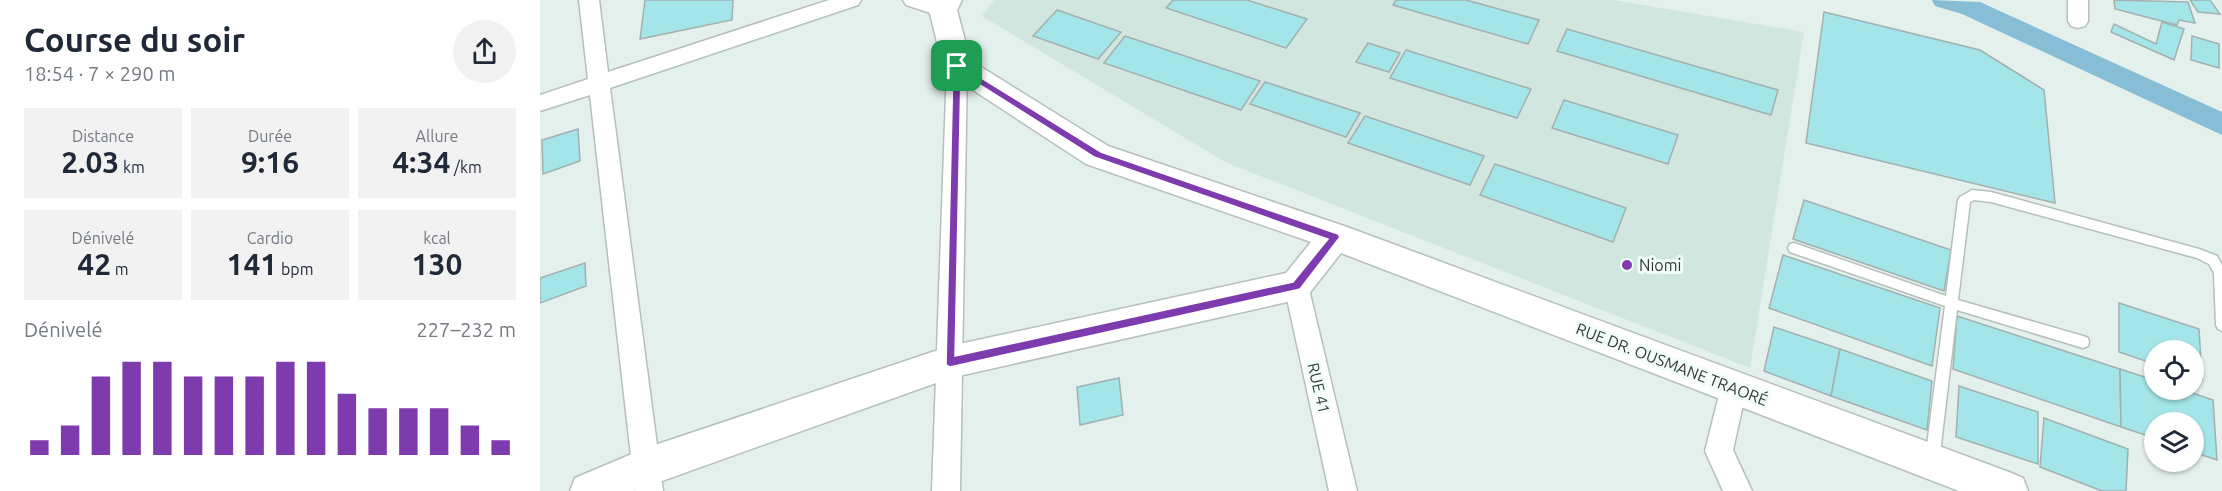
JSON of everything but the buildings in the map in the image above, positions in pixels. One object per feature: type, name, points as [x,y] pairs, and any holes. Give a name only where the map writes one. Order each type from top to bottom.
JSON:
[{"type":"main road","points":[[945,5],[957,66]]},
{"type":"main road","name":"RUE DR. OUSMANE TRAORÉ","points":[[957,66],[1098,155],[1335,237],[2009,491]]},
{"type":"main road","points":[[589,491],[648,479],[950,362],[1296,285],[1335,237]]},
{"type":"street","points":[[589,0],[648,479]]},
{"type":"street","points":[[540,103],[851,0]]},
{"type":"street","points":[[913,0],[945,5]]},
{"type":"street","points":[[2078,0],[2078,21]]},
{"type":"street","points":[[946,491],[957,66]]},
{"type":"street","name":"RUE 41","points":[[1296,285],[1342,491]]},
{"type":"street","points":[[1734,387],[1719,451],[1738,491]]},
{"type":"lane","points":[[1932,462],[1964,200],[1972,195],[1991,196],[2199,254],[2213,260],[2220,273],[2222,325]]},
{"type":"lane","points":[[1794,248],[1952,303],[2083,342]]},
{"type":"shaded area","name":"Niomi","points":[[994,0],[1614,0],[1804,32],[1750,368],[1227,163],[982,16]]},
{"type":"waterway","points":[[1944,0],[1971,8],[2222,124]]},
{"type":"place","name":"Niomi","points":[[1627,265]]},
{"type":"route","points":[[957,66],[1098,155],[1335,237],[1296,285],[950,362],[957,66]]}]
